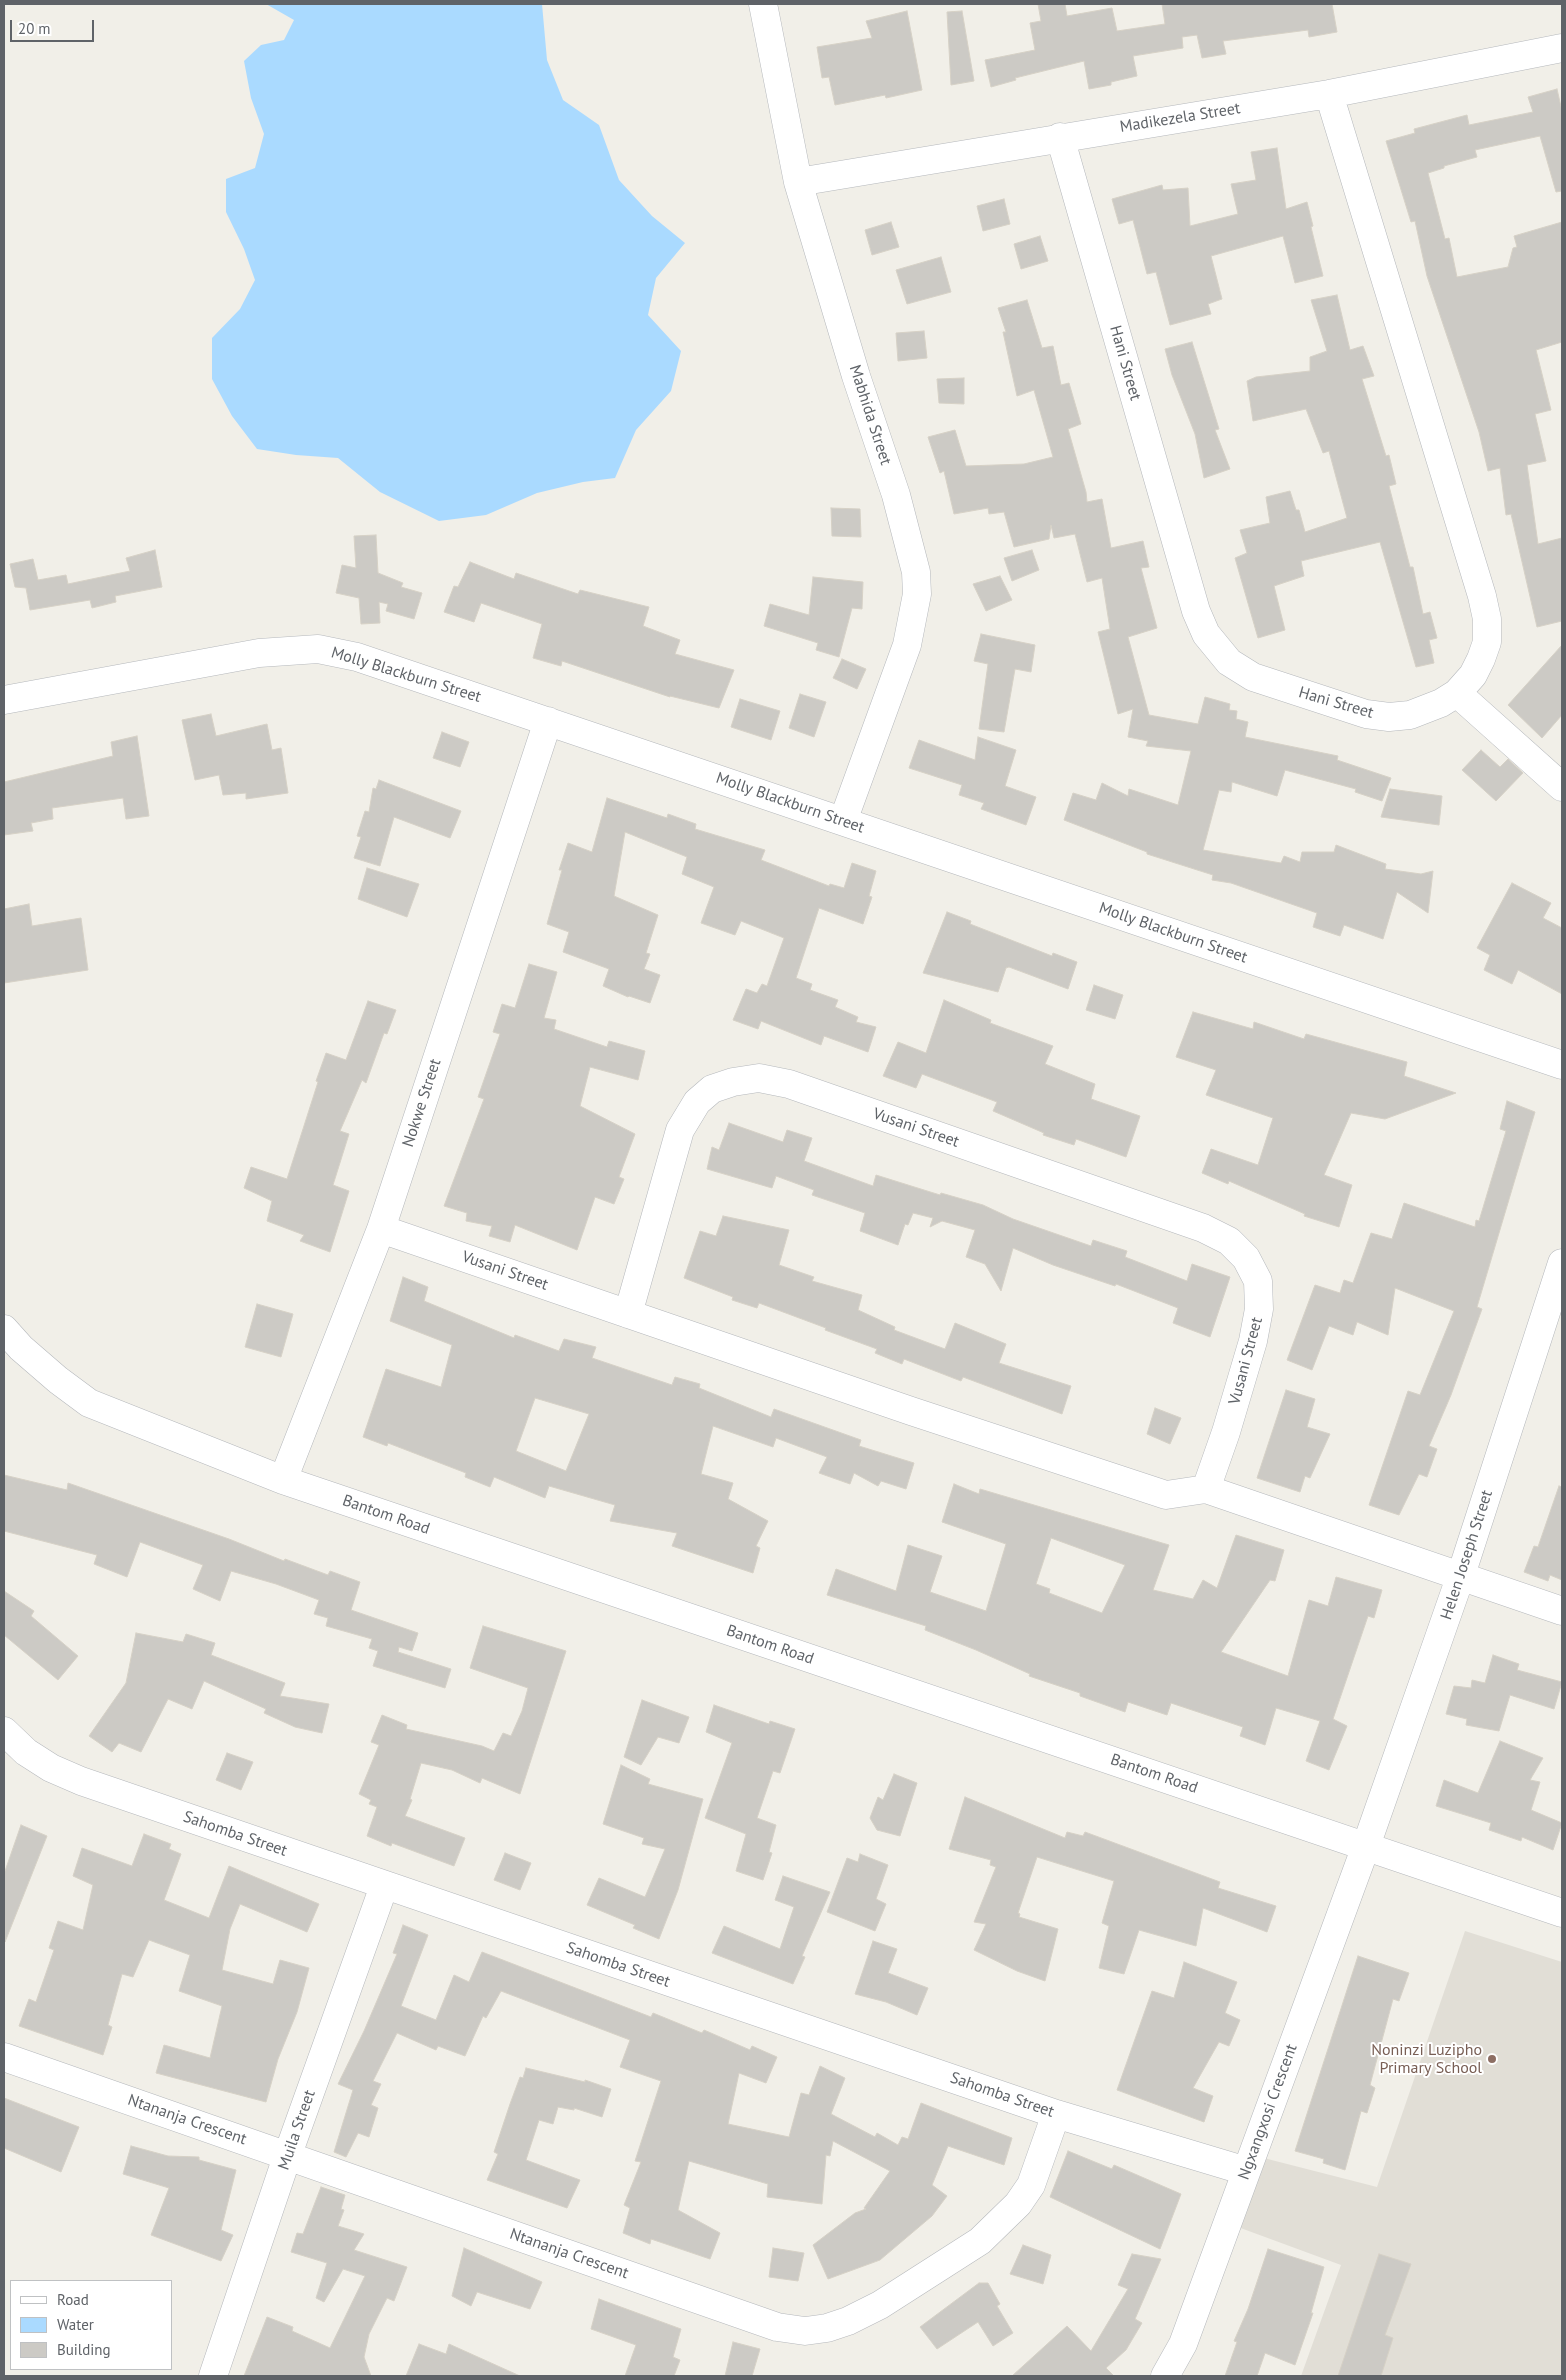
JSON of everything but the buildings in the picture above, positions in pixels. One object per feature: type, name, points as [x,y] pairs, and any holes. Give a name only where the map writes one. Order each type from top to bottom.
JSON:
[{"type":"street","name":"Mabhida Street","points":[[763,4],[798,182],[856,376],[896,495],[916,572],[917,594],[907,645],[843,821]]},
{"type":"street","name":"Madikezela Street","points":[[798,182],[1060,137],[1329,94],[1562,48]]},
{"type":"street","name":"Hani Street","points":[[1060,137],[1196,611],[1206,634],[1229,662],[1253,677],[1366,714],[1389,717],[1410,716],[1441,703],[1457,693],[1473,675],[1482,659],[1487,642],[1487,619],[1482,596],[1329,94]]},
{"type":"street","name":"Molly Blackburn Street","points":[[5,694],[259,653],[318,649],[357,656],[1562,1065]]},
{"type":"street","points":[[1457,693],[1562,787]]},
{"type":"street","name":"Nokwe Street","points":[[283,1480],[381,1229],[548,721]]},
{"type":"street","name":"Vusani Street","points":[[381,1229],[628,1314],[1149,1491],[1166,1495],[1206,1489],[1251,1350],[1259,1309],[1258,1281],[1246,1258],[1229,1241],[1203,1228],[789,1084],[759,1078],[733,1082],[712,1089],[697,1102],[680,1130],[628,1314]]},
{"type":"street","name":"Helen Joseph Street","points":[[1366,1846],[1461,1575],[1562,1263]]},
{"type":"street","name":"Bantom Road","points":[[4,1329],[21,1348],[58,1380],[89,1403],[283,1480],[1562,1913]]},
{"type":"street","points":[[1206,1489],[1562,1611]]},
{"type":"street","name":"Sahomba Street","points":[[4,1731],[26,1752],[51,1768],[80,1781],[1056,2114],[1246,2171]]},
{"type":"street","name":"Ngxangxosi Crescent","points":[[1165,2376],[1183,2344],[1366,1846]]},
{"type":"street","name":"Muila Street","points":[[213,2376],[288,2154],[384,1886]]},
{"type":"street","name":"Ntananja Crescent","points":[[4,2057],[288,2154],[777,2327],[805,2331],[827,2328],[848,2321],[880,2305],[980,2241],[1018,2204],[1030,2184],[1056,2114]]},
{"type":"shaded area","name":"Noninzi Luzipho Primary School","points":[[1465,1931],[1562,1962],[1562,2376],[1301,2376],[1341,2265],[1227,2223],[1252,2155],[1377,2187]]},
{"type":"water","points":[[266,4],[542,4],[547,60],[563,100],[599,125],[619,180],[652,216],[685,243],[656,278],[648,315],[681,351],[671,391],[636,430],[615,478],[583,482],[537,493],[486,515],[439,521],[380,492],[338,458],[296,455],[257,449],[232,416],[212,379],[212,338],[240,309],[255,280],[244,249],[226,212],[226,179],[255,168],[264,134],[251,98],[244,61],[261,45],[284,40],[294,20]]},
{"type":"place","name":"Noninzi Luzipho Primary School","points":[[1492,2059]]}]
